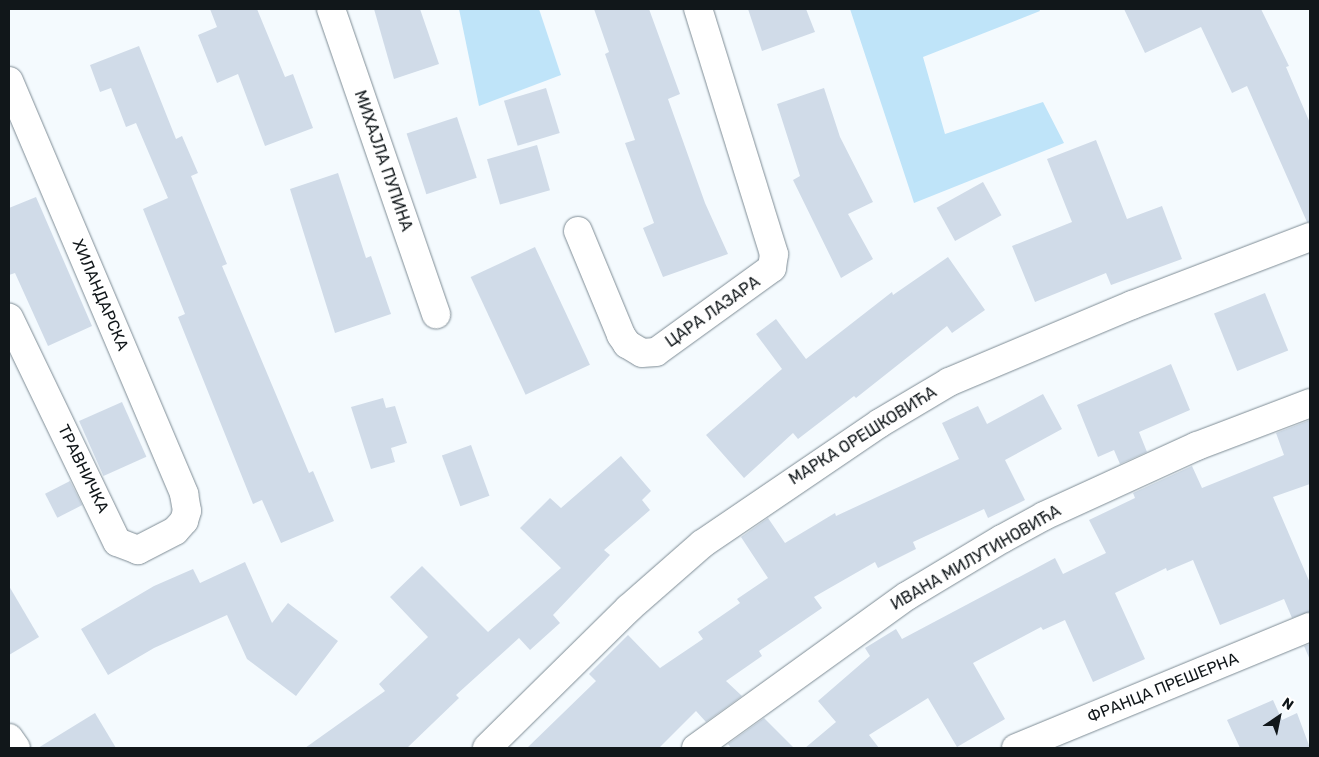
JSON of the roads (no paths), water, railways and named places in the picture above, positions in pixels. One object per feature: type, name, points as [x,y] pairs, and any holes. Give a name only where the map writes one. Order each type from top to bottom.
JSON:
[{"type":"street","name":"МИХАЈЛА ПУПИНА","points":[[331,9],[436,314]]},
{"type":"street","name":"ЦАРА ЛАЗАРА","points":[[578,232],[621,335],[627,344],[642,353],[656,352],[772,268],[774,254],[698,9]]},
{"type":"street","name":"ХИЛАНДАРСКА","points":[[9,80],[184,494],[187,511]]},
{"type":"street","name":"МАРКА ОРЕШКОВИЋА","points":[[487,748],[629,608],[702,544],[880,423],[949,382],[1132,304],[1310,237]]},
{"type":"street","name":"ТРАВНИЧКА","points":[[9,318],[117,542],[138,550],[175,531],[184,520],[187,511]]},
{"type":"street","name":"ИВАНА МИЛУТИНОВИЋА","points":[[696,748],[907,596],[1044,516],[1197,446],[1310,403]]},
{"type":"street","name":"ФРАНЦА ПРЕШЕРНА","points":[[1016,748],[1310,627]]},
{"type":"street","points":[[9,738],[16,748]]}]
